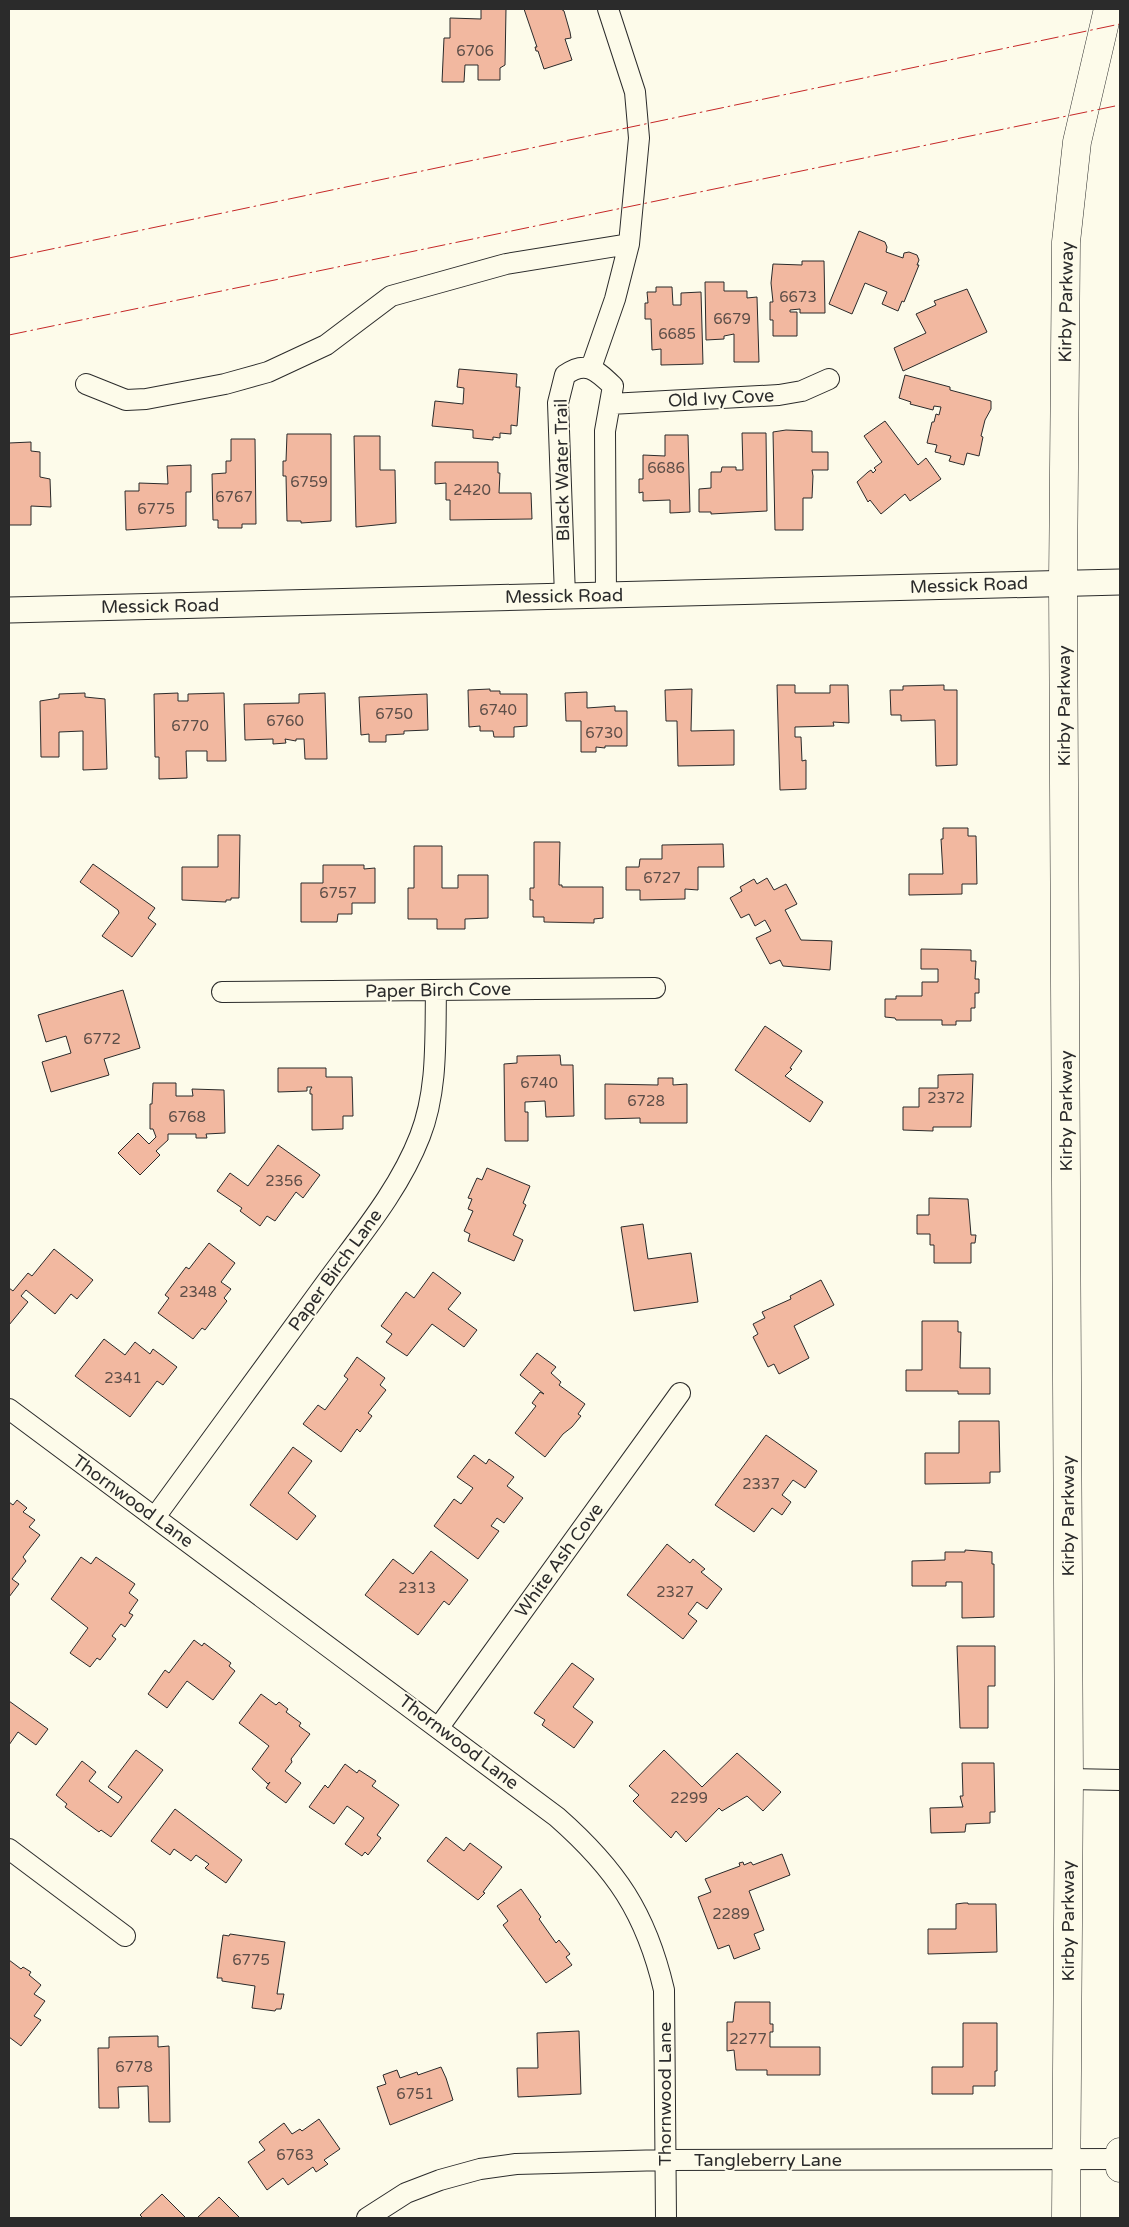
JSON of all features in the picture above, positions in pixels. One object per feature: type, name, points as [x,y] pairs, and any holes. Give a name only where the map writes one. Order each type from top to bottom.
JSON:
[{"type":"main road","name":"Kirby Parkway","points":[[1066,2218],[1069,1779],[1063,583],[1066,242],[1077,142],[1108,9]]},
{"type":"main road","points":[[1120,2152],[1120,2168]]},
{"type":"street","points":[[606,595],[605,431],[613,386],[591,368],[615,299],[629,244],[639,138],[635,92],[608,9]]},
{"type":"street","points":[[86,384],[126,400],[146,399],[225,384],[268,372],[326,345],[391,296],[506,264],[629,244]]},
{"type":"street","name":"Black Water Trail","points":[[565,596],[558,403],[565,375],[576,367],[591,368]]},
{"type":"street","name":"Old Ivy Cove","points":[[610,404],[779,395],[802,391],[829,379]]},
{"type":"street","name":"Messick Road","points":[[9,610],[1120,582]]},
{"type":"street","name":"Paper Birch Cove","points":[[222,992],[655,988]]},
{"type":"street","name":"Paper Birch Lane","points":[[155,1517],[373,1218],[409,1161],[420,1135],[430,1102],[434,1073],[436,990]]},
{"type":"street","name":"White Ash Cove","points":[[439,1727],[680,1393]]},
{"type":"street","name":"Thornwood Lane","points":[[9,1409],[439,1727],[557,1817],[584,1841],[607,1866],[636,1910],[656,1960],[664,1990],[666,2218]]},
{"type":"street","points":[[1069,1779],[1120,1780]]},
{"type":"street","points":[[9,1849],[125,1936]]},
{"type":"street","name":"Tangleberry Lane","points":[[367,2218],[406,2194],[440,2180],[480,2169],[516,2164],[665,2160],[1120,2158]]},
{"type":"building","points":[[481,9],[506,9],[505,65],[500,68],[500,80],[478,80],[478,65],[465,65],[464,82],[442,82],[444,38],[450,38],[450,18],[481,19]]},
{"type":"building","points":[[524,9],[561,9],[564,11],[571,38],[565,39],[572,60],[544,69],[538,51],[536,51],[535,47],[537,47]]},
{"type":"building","points":[[859,231],[885,242],[886,252],[903,258],[904,253],[909,252],[917,255],[919,260],[917,265],[919,265],[904,302],[902,301],[898,311],[882,304],[887,292],[865,283],[852,314],[829,304]]},
{"type":"building","points":[[802,261],[824,261],[825,313],[800,313],[800,309],[790,310],[790,312],[797,312],[797,336],[773,336],[773,320],[770,320],[770,302],[773,302],[771,283],[773,264],[802,265]]},
{"type":"building","points":[[705,282],[724,282],[724,291],[747,291],[747,298],[757,297],[759,362],[734,362],[734,334],[724,336],[724,339],[706,340]]},
{"type":"building","points":[[656,287],[672,287],[673,305],[681,305],[681,293],[701,292],[703,364],[661,365],[661,349],[652,350],[651,319],[645,319],[645,303],[648,303],[647,292],[656,292]]},
{"type":"building","points":[[967,289],[987,332],[903,371],[894,348],[926,333],[916,314],[936,305],[934,301]]},
{"type":"building","points":[[459,369],[517,374],[516,387],[520,387],[517,426],[511,425],[511,434],[500,433],[500,438],[493,437],[493,440],[473,438],[473,430],[432,426],[435,401],[463,404],[464,388],[457,387]]},
{"type":"building","points":[[905,375],[950,387],[950,390],[991,401],[991,409],[985,420],[981,436],[983,437],[979,456],[967,453],[964,465],[949,461],[951,456],[935,452],[937,445],[927,443],[932,422],[934,422],[936,414],[939,415],[941,407],[934,406],[933,410],[910,404],[911,402],[899,398]]},
{"type":"building","points":[[885,421],[918,465],[926,458],[941,479],[910,501],[905,494],[881,514],[870,500],[868,502],[857,482],[871,470],[873,473],[876,470],[874,468],[882,462],[864,436]]},
{"type":"building","points":[[786,430],[812,431],[812,452],[828,452],[828,470],[812,470],[812,498],[803,498],[803,530],[775,530],[773,432]]},
{"type":"building","points":[[742,433],[766,433],[767,511],[711,514],[711,512],[699,512],[699,489],[711,488],[711,472],[721,472],[722,467],[736,467],[736,470],[743,470]]},
{"type":"building","points":[[287,434],[331,434],[331,521],[301,523],[301,521],[287,521],[286,476],[283,476],[283,461],[286,461]]},
{"type":"building","points":[[665,435],[688,435],[690,512],[670,513],[670,500],[643,501],[643,492],[639,493],[639,479],[643,479],[643,455],[665,456]]},
{"type":"building","points":[[354,436],[380,436],[380,470],[395,470],[396,523],[356,527]]},
{"type":"building","points":[[231,439],[255,439],[256,524],[242,524],[242,528],[218,528],[218,520],[213,520],[212,474],[226,473],[226,461],[231,461]]},
{"type":"building","points":[[31,442],[31,451],[40,452],[40,477],[50,479],[51,507],[31,506],[31,525],[9,525],[9,443]]},
{"type":"building","points":[[435,462],[498,462],[498,473],[500,473],[499,493],[531,493],[532,519],[450,520],[450,500],[446,500],[446,483],[435,484]]},
{"type":"building","points":[[191,465],[191,492],[186,492],[186,526],[126,530],[125,491],[139,491],[139,483],[168,484],[167,466]]},
{"type":"building","points":[[777,685],[795,685],[795,693],[830,693],[830,685],[848,685],[849,723],[833,722],[834,726],[795,727],[795,737],[801,737],[802,761],[806,760],[806,789],[780,790]]},
{"type":"building","points":[[944,685],[944,690],[957,690],[957,765],[936,766],[935,720],[901,721],[901,715],[891,715],[890,690],[903,690],[903,686]]},
{"type":"building","points":[[490,689],[490,691],[500,691],[500,694],[527,694],[527,726],[514,727],[514,737],[494,737],[493,731],[480,731],[480,726],[469,727],[468,690]]},
{"type":"building","points":[[692,689],[691,731],[734,730],[734,765],[678,766],[677,721],[666,721],[665,690]]},
{"type":"building","points":[[587,692],[587,708],[615,706],[615,711],[627,711],[627,746],[596,747],[596,752],[581,752],[581,721],[566,721],[565,693]]},
{"type":"building","points":[[85,693],[85,697],[105,699],[107,769],[83,770],[83,731],[59,732],[59,757],[41,757],[40,701],[59,698],[59,694]]},
{"type":"building","points":[[178,693],[178,701],[188,701],[188,694],[224,693],[226,761],[207,761],[207,751],[186,751],[187,778],[159,779],[159,757],[155,757],[154,694]]},
{"type":"building","points":[[325,693],[327,759],[305,759],[304,739],[296,739],[296,741],[285,739],[286,743],[273,744],[273,739],[245,740],[244,704],[299,703],[299,694]]},
{"type":"building","points":[[427,694],[428,730],[404,731],[404,734],[386,735],[386,742],[369,742],[369,734],[361,735],[359,697]]},
{"type":"building","points":[[943,828],[968,828],[968,836],[976,836],[977,884],[962,884],[962,894],[909,895],[909,874],[943,874],[941,839],[943,839]]},
{"type":"building","points":[[218,835],[240,835],[239,898],[231,898],[231,900],[226,900],[226,902],[182,900],[182,867],[218,867]]},
{"type":"building","points":[[534,842],[560,842],[559,885],[562,885],[562,887],[603,887],[603,918],[594,919],[594,923],[544,922],[544,917],[533,917],[533,900],[530,900],[530,888],[534,888]]},
{"type":"building","points":[[723,844],[724,867],[698,867],[698,890],[685,889],[685,899],[640,900],[640,890],[626,890],[626,867],[639,867],[640,859],[662,859],[662,845]]},
{"type":"building","points":[[414,846],[442,846],[442,888],[458,888],[458,875],[488,875],[488,918],[465,919],[465,929],[437,929],[437,919],[408,919],[408,888],[414,888]]},
{"type":"building","points":[[93,864],[155,908],[148,918],[156,924],[132,957],[102,936],[119,913],[118,910],[80,882]]},
{"type":"building","points":[[323,865],[364,865],[364,869],[375,868],[375,903],[352,903],[352,914],[338,914],[337,922],[301,922],[301,883],[323,883]]},
{"type":"building","points":[[767,878],[774,890],[786,884],[797,904],[785,910],[801,940],[832,941],[830,970],[783,966],[780,960],[770,964],[756,938],[771,931],[765,920],[755,926],[749,914],[741,918],[730,898],[742,891],[740,887],[754,879],[757,884]]},
{"type":"building","points":[[921,949],[971,950],[971,961],[976,961],[975,979],[979,979],[979,993],[975,993],[975,1008],[971,1008],[971,1021],[956,1021],[956,1025],[942,1025],[942,1020],[896,1020],[895,1018],[885,1017],[885,999],[896,999],[896,996],[922,996],[922,982],[938,982],[938,969],[921,969]]},
{"type":"building","points":[[123,990],[140,1048],[104,1059],[109,1075],[51,1092],[42,1062],[71,1053],[66,1036],[46,1042],[38,1015]]},
{"type":"building","points":[[765,1026],[802,1051],[790,1068],[792,1069],[785,1076],[823,1102],[810,1122],[735,1070]]},
{"type":"building","points":[[560,1055],[561,1065],[573,1065],[574,1116],[546,1117],[545,1101],[525,1102],[525,1112],[528,1112],[528,1141],[505,1141],[504,1064],[517,1063],[517,1056]]},
{"type":"building","points":[[278,1068],[326,1068],[326,1077],[352,1077],[353,1116],[343,1116],[343,1129],[312,1130],[312,1094],[310,1094],[310,1090],[312,1087],[307,1087],[307,1091],[278,1092]]},
{"type":"building","points":[[973,1074],[971,1127],[933,1127],[933,1131],[903,1130],[903,1107],[919,1107],[919,1088],[938,1088],[938,1075]]},
{"type":"building","points":[[658,1078],[673,1078],[673,1085],[687,1084],[687,1123],[640,1123],[640,1118],[605,1119],[605,1084],[658,1085]]},
{"type":"building","points":[[153,1083],[176,1083],[176,1096],[193,1096],[192,1089],[224,1090],[225,1133],[206,1134],[207,1138],[196,1138],[196,1134],[168,1134],[168,1140],[156,1151],[160,1155],[140,1175],[118,1153],[138,1133],[149,1144],[156,1137],[153,1129],[150,1129],[150,1104],[152,1104]]},
{"type":"building","points":[[278,1145],[320,1175],[303,1198],[296,1192],[275,1221],[267,1216],[260,1226],[240,1211],[242,1208],[217,1191],[230,1173],[248,1186]]},
{"type":"building","points":[[487,1168],[530,1186],[523,1203],[526,1205],[513,1235],[523,1240],[514,1261],[468,1241],[470,1234],[464,1231],[473,1211],[468,1209],[472,1199],[468,1198],[477,1178],[482,1180]]},
{"type":"building","points":[[929,1198],[968,1199],[971,1235],[976,1235],[975,1243],[971,1243],[971,1263],[934,1263],[934,1245],[930,1245],[930,1234],[917,1234],[917,1215],[929,1215]]},
{"type":"building","points":[[643,1224],[648,1259],[691,1253],[698,1302],[634,1311],[621,1227]]},
{"type":"building","points":[[209,1243],[235,1263],[221,1282],[231,1289],[224,1298],[227,1301],[205,1330],[202,1328],[193,1339],[158,1313],[169,1298],[165,1295],[186,1267],[189,1269]]},
{"type":"building","points":[[54,1249],[93,1280],[77,1299],[71,1294],[55,1314],[26,1290],[21,1296],[28,1302],[9,1325],[9,1288],[13,1291],[28,1273],[32,1276]]},
{"type":"building","points":[[433,1272],[461,1293],[448,1309],[477,1330],[464,1347],[432,1324],[407,1356],[386,1342],[392,1334],[381,1326],[406,1292],[414,1298]]},
{"type":"building","points":[[821,1280],[834,1305],[794,1326],[809,1358],[779,1374],[774,1364],[768,1367],[753,1337],[758,1334],[753,1324],[765,1318],[762,1312],[791,1299],[790,1296]]},
{"type":"building","points":[[922,1321],[958,1321],[958,1332],[961,1332],[960,1368],[990,1368],[990,1394],[958,1394],[958,1391],[906,1391],[906,1370],[922,1370]]},
{"type":"building","points":[[104,1339],[125,1355],[135,1342],[150,1354],[153,1349],[177,1367],[163,1385],[157,1381],[130,1417],[75,1376]]},
{"type":"building","points":[[537,1353],[556,1367],[551,1373],[561,1382],[559,1385],[585,1404],[578,1414],[581,1416],[563,1434],[545,1457],[515,1433],[536,1406],[532,1403],[540,1392],[544,1394],[520,1375]]},
{"type":"building","points":[[357,1357],[385,1378],[380,1385],[386,1390],[368,1413],[372,1416],[360,1432],[357,1429],[341,1452],[303,1424],[318,1405],[325,1410],[348,1379],[344,1376]]},
{"type":"building","points":[[959,1421],[999,1421],[1000,1472],[990,1472],[990,1483],[925,1484],[925,1453],[959,1453]]},
{"type":"building","points":[[766,1435],[817,1471],[805,1488],[793,1480],[782,1495],[791,1502],[782,1515],[772,1508],[754,1532],[715,1505]]},
{"type":"building","points":[[293,1447],[312,1461],[288,1493],[316,1516],[297,1540],[250,1505]]},
{"type":"building","points":[[474,1455],[486,1464],[489,1459],[514,1477],[507,1486],[523,1498],[504,1523],[497,1518],[491,1526],[499,1531],[478,1559],[434,1526],[454,1499],[461,1504],[473,1488],[457,1477]]},
{"type":"building","points":[[17,1500],[27,1508],[23,1512],[35,1520],[29,1527],[40,1535],[23,1557],[26,1561],[12,1579],[19,1584],[9,1597],[9,1502],[13,1505]]},
{"type":"building","points":[[667,1544],[690,1563],[693,1559],[705,1569],[701,1572],[722,1589],[707,1609],[697,1602],[688,1614],[697,1621],[683,1639],[627,1595]]},
{"type":"building","points":[[965,1550],[992,1552],[992,1564],[994,1564],[994,1617],[962,1618],[962,1582],[946,1582],[946,1586],[912,1586],[912,1561],[945,1560],[945,1552],[965,1552]]},
{"type":"building","points":[[431,1551],[468,1580],[449,1605],[444,1601],[418,1635],[365,1595],[393,1559],[413,1574]]},
{"type":"building","points":[[81,1557],[91,1564],[96,1557],[135,1584],[129,1593],[138,1600],[129,1613],[133,1615],[125,1627],[121,1624],[112,1636],[116,1639],[100,1660],[97,1658],[90,1667],[70,1653],[88,1628],[51,1599]]},
{"type":"building","points":[[194,1640],[202,1646],[204,1643],[231,1663],[229,1666],[235,1671],[213,1700],[187,1681],[167,1708],[148,1694],[165,1670],[169,1673]]},
{"type":"building","points":[[957,1646],[995,1646],[995,1686],[988,1686],[988,1728],[960,1728]]},
{"type":"building","points":[[572,1663],[594,1679],[573,1707],[593,1722],[574,1748],[542,1725],[545,1720],[534,1713]]},
{"type":"building","points":[[261,1694],[276,1705],[279,1702],[288,1709],[286,1712],[301,1723],[299,1726],[310,1734],[291,1759],[292,1762],[285,1771],[301,1783],[286,1803],[266,1788],[270,1782],[268,1784],[252,1769],[269,1746],[239,1723]]},
{"type":"building","points":[[9,1701],[48,1729],[36,1745],[18,1732],[9,1745]]},
{"type":"building","points":[[136,1750],[163,1770],[111,1837],[101,1830],[99,1832],[65,1807],[67,1804],[56,1795],[82,1761],[96,1772],[89,1781],[118,1803],[122,1797],[108,1787]]},
{"type":"building","points":[[664,1750],[702,1787],[737,1753],[781,1792],[763,1811],[747,1796],[722,1811],[719,1808],[686,1842],[676,1831],[671,1838],[633,1801],[639,1795],[629,1786]]},
{"type":"building","points":[[962,1763],[994,1763],[995,1812],[990,1812],[990,1823],[966,1824],[965,1832],[931,1833],[930,1808],[963,1807],[960,1796],[963,1796]]},
{"type":"building","points":[[345,1764],[357,1773],[359,1770],[376,1781],[372,1786],[399,1805],[377,1835],[381,1838],[368,1855],[365,1852],[362,1856],[345,1844],[364,1818],[347,1806],[334,1824],[309,1807],[325,1785],[328,1788]]},
{"type":"building","points":[[175,1809],[242,1860],[226,1883],[205,1868],[209,1864],[196,1855],[191,1861],[174,1849],[170,1855],[151,1841]]},
{"type":"building","points":[[446,1837],[464,1851],[470,1843],[502,1867],[483,1892],[485,1893],[478,1900],[427,1861]]},
{"type":"building","points":[[782,1854],[790,1875],[749,1891],[764,1930],[754,1934],[760,1949],[734,1959],[729,1945],[718,1949],[698,1897],[711,1892],[705,1879],[740,1866],[739,1863],[743,1862],[744,1865],[751,1862],[753,1865]]},
{"type":"building","points":[[521,1889],[541,1917],[539,1919],[556,1943],[559,1940],[570,1954],[566,1957],[572,1965],[546,1983],[503,1925],[508,1921],[497,1906]]},
{"type":"building","points":[[956,1904],[996,1904],[997,1952],[928,1954],[928,1929],[956,1929]]},
{"type":"building","points":[[230,1934],[285,1942],[277,1994],[284,1994],[281,2009],[276,2009],[275,2011],[252,2008],[255,1986],[222,1981],[222,1978],[217,1978],[223,1935],[229,1936]]},
{"type":"building","points":[[9,1960],[21,1969],[23,1967],[31,1972],[29,1975],[41,1985],[34,1994],[45,2001],[34,2016],[41,2020],[21,2046],[9,2037]]},
{"type":"building","points":[[735,2002],[770,2002],[770,2024],[773,2024],[773,2032],[770,2032],[770,2047],[820,2047],[820,2075],[767,2075],[767,2070],[736,2070],[734,2050],[727,2051],[727,2022],[733,2022]]},
{"type":"building","points":[[963,2023],[997,2023],[997,2071],[995,2071],[995,2086],[973,2086],[973,2094],[932,2094],[932,2067],[963,2067]]},
{"type":"building","points":[[579,2031],[581,2094],[518,2097],[517,2068],[538,2068],[537,2033]]},
{"type":"building","points":[[158,2036],[158,2047],[169,2046],[170,2122],[149,2122],[148,2086],[118,2087],[119,2108],[99,2108],[98,2048],[109,2048],[109,2037]]},
{"type":"building","points":[[441,2067],[453,2100],[390,2125],[377,2087],[386,2084],[383,2075],[397,2070],[400,2078],[417,2072],[418,2075]]},
{"type":"building","points":[[319,2119],[340,2149],[324,2160],[328,2164],[316,2172],[313,2167],[288,2185],[283,2178],[267,2190],[248,2162],[265,2150],[259,2142],[284,2123],[292,2134],[300,2129],[302,2131]]},
{"type":"building","points":[[162,2194],[186,2218],[143,2218],[140,2215]]},
{"type":"building","points":[[219,2197],[240,2218],[197,2218]]},
{"type":"power","points":[[9,258],[1120,24]]},
{"type":"power","points":[[9,335],[1120,105]]}]
